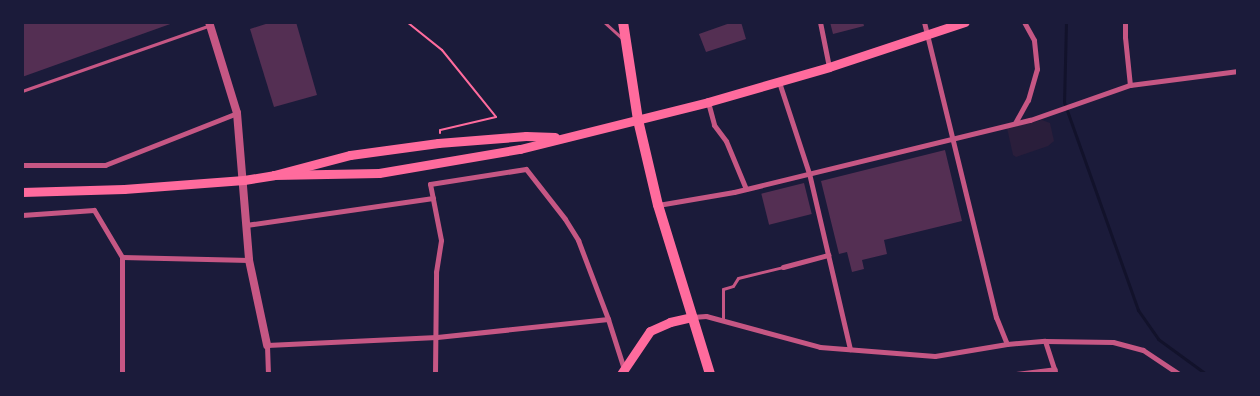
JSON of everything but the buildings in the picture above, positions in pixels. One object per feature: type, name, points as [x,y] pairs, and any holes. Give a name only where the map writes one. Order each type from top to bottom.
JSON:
[{"type":"highway","points":[[623,22],[638,120],[658,205],[710,374]]},
{"type":"main road","points":[[274,175],[325,176],[389,172],[520,149],[708,102],[779,82],[927,36],[964,22]]},
{"type":"main road","points":[[22,192],[124,189],[244,180],[274,175],[350,155],[438,143],[526,136],[564,137]]},
{"type":"main road","points":[[624,373],[638,346],[650,331],[670,322],[692,317]]},
{"type":"street","points":[[820,22],[829,67]]},
{"type":"street","points":[[924,22],[996,317],[1007,344]]},
{"type":"street","points":[[1015,123],[1028,100],[1037,69],[1034,40],[1024,22]]},
{"type":"street","points":[[1126,22],[1124,37],[1130,85]]},
{"type":"street","points":[[210,24],[237,112],[249,260],[267,345],[268,374]]},
{"type":"street","points":[[658,205],[746,189],[1015,123],[1130,85],[1238,71]]},
{"type":"street","points":[[779,82],[809,173],[850,349]]},
{"type":"street","points":[[708,102],[714,125],[726,141],[746,189]]},
{"type":"street","points":[[22,165],[105,165],[237,112]]},
{"type":"street","points":[[435,374],[437,337],[436,272],[441,240],[430,184],[526,169],[566,219],[578,240],[608,320],[624,373]]},
{"type":"street","points":[[246,224],[433,198]]},
{"type":"street","points":[[22,214],[94,210],[122,257],[122,374]]},
{"type":"street","points":[[782,267],[828,255]]},
{"type":"street","points":[[122,257],[249,260]]},
{"type":"street","points":[[692,317],[706,316],[820,346],[935,356],[1007,344],[1045,341],[1113,342],[1143,350],[1179,374]]},
{"type":"street","points":[[267,345],[437,337],[608,320]]},
{"type":"street","points":[[1016,374],[1055,371],[1045,341]]},
{"type":"lane","points":[[604,22],[625,40]]},
{"type":"lane","points":[[22,91],[210,24]]},
{"type":"lane","points":[[723,322],[723,289],[733,286],[738,278],[782,267]]},
{"type":"path","points":[[408,22],[442,50],[496,117],[440,130],[438,143]]},
{"type":"shaded area","points":[[1042,120],[1050,123],[1054,141],[1048,146],[1016,157],[1013,155],[1007,128]]},
{"type":"waterway","points":[[1066,22],[1064,102],[1138,310],[1158,339],[1206,374]]}]
